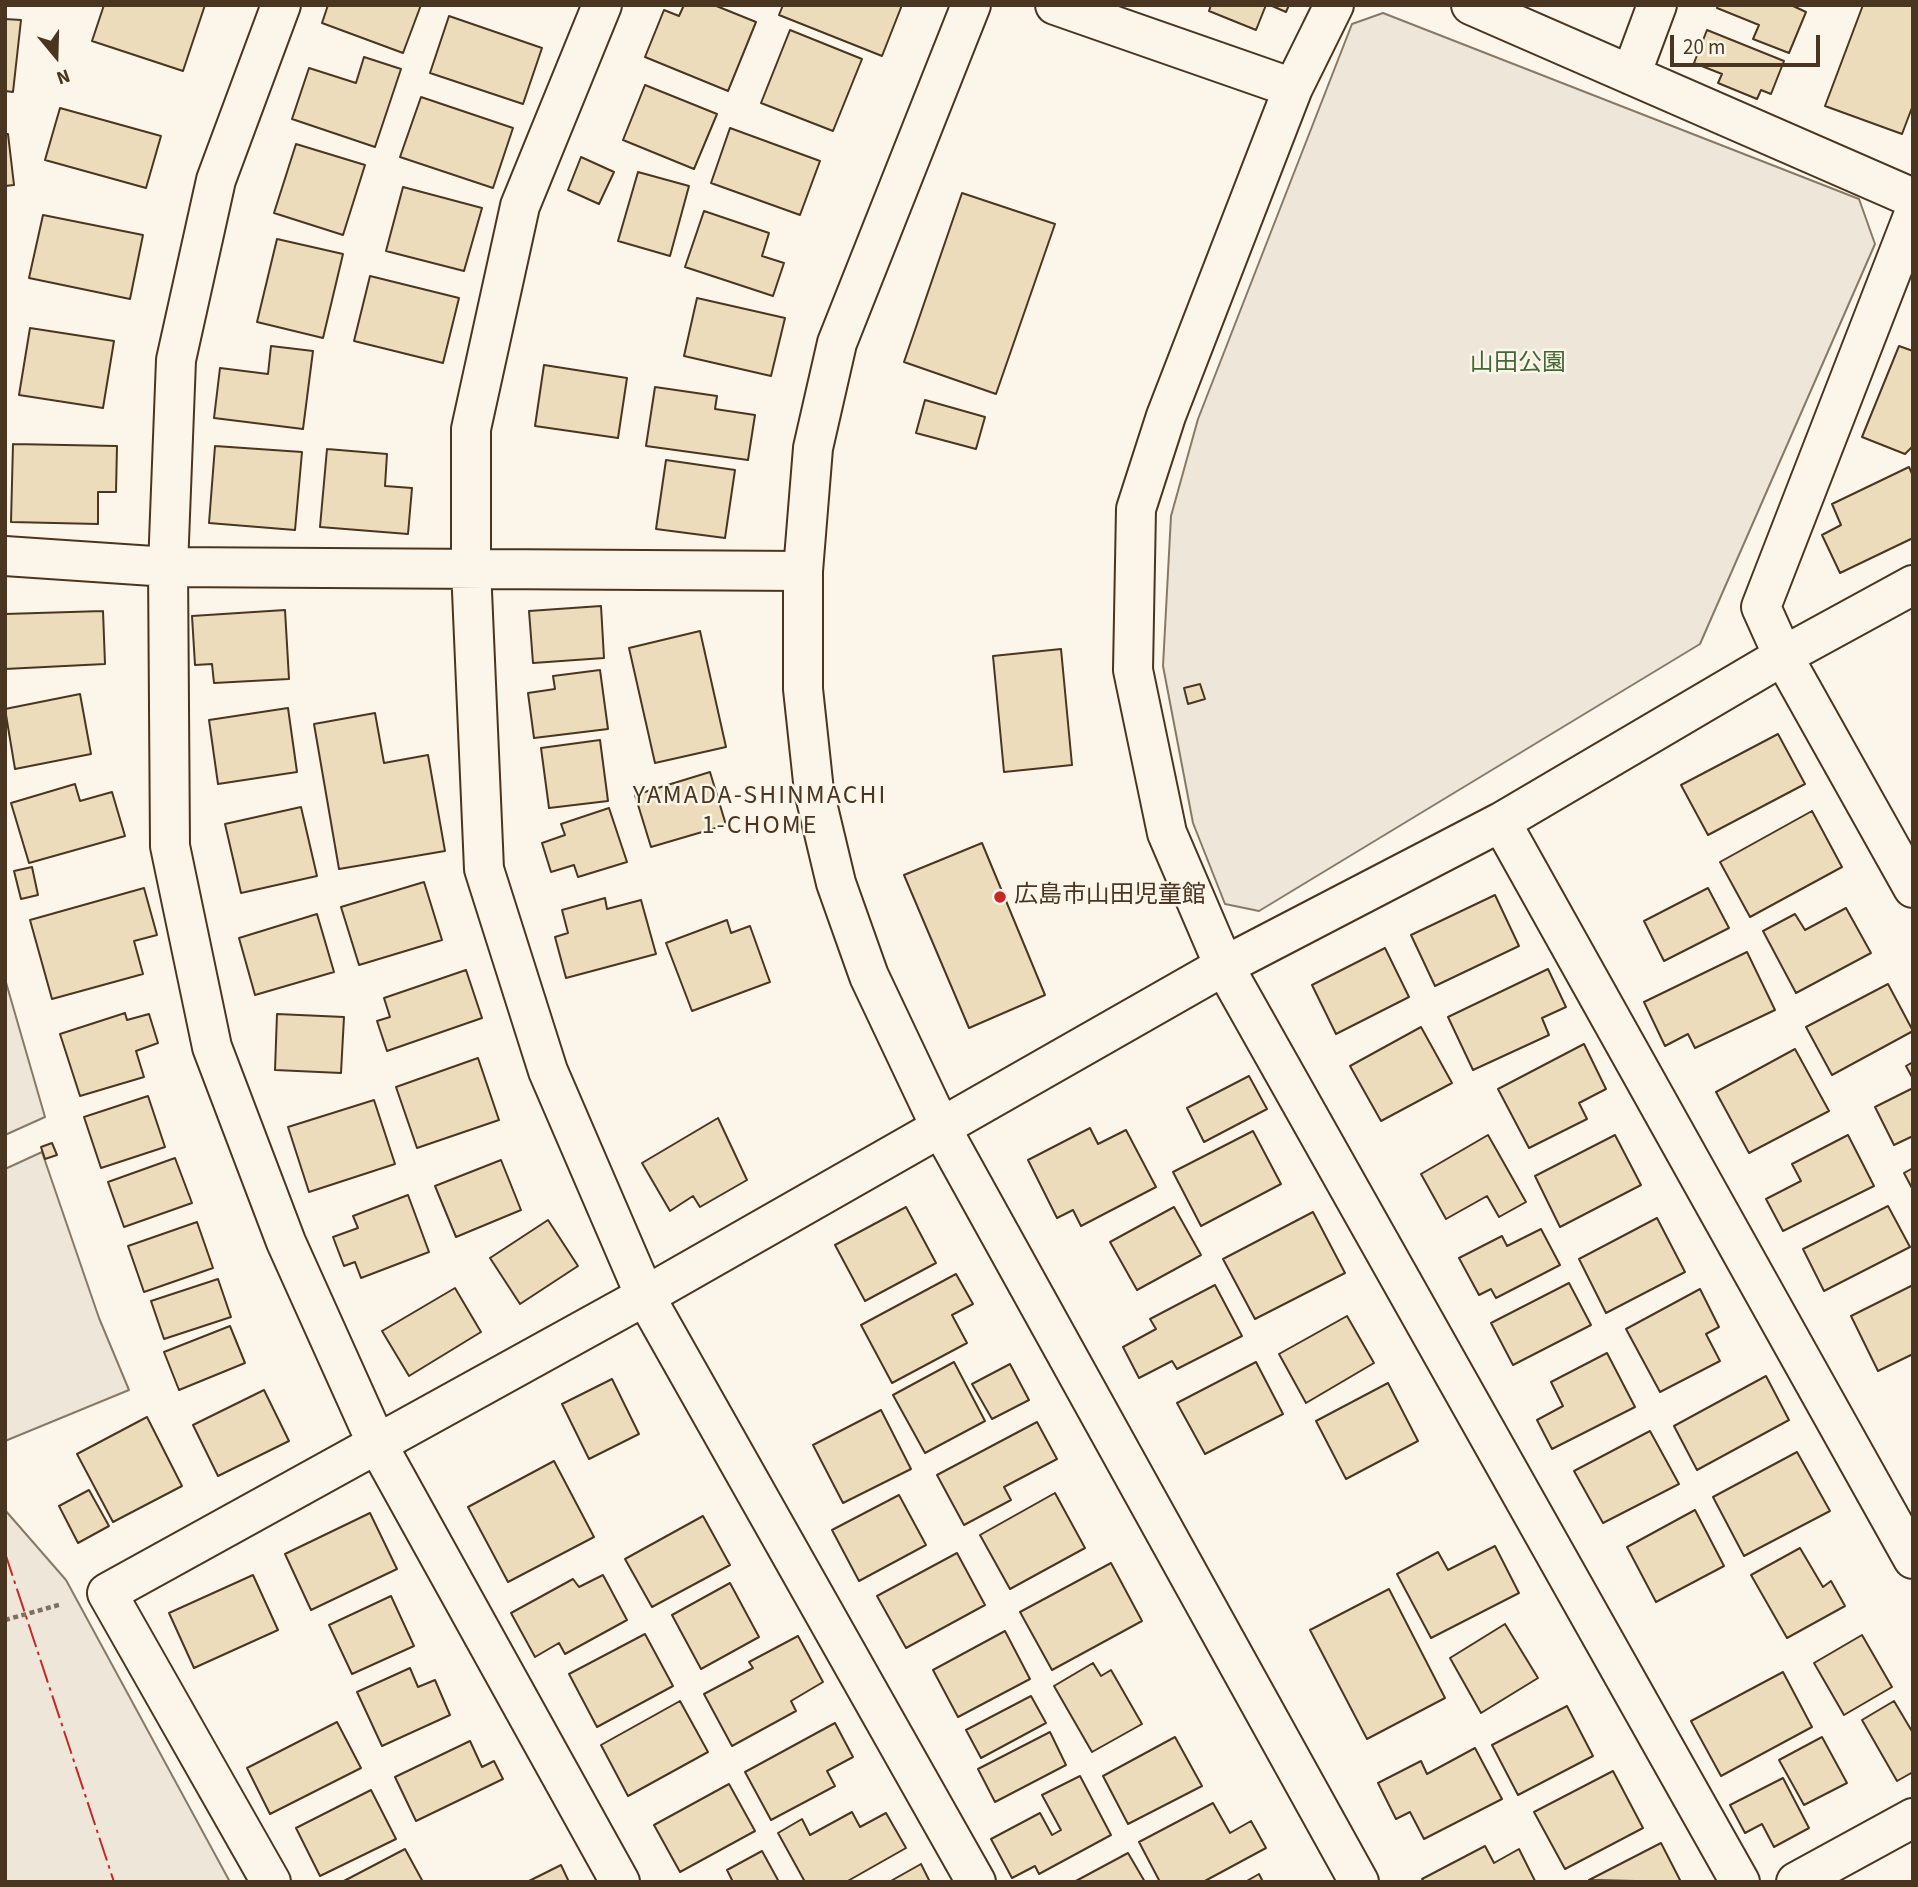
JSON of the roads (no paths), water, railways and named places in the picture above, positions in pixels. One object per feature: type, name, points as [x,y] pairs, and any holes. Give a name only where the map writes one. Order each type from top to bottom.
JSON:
[{"type":"street","points":[[281,5],[216,180],[176,360],[168,567],[170,846],[212,1047],[286,1242],[376,1443],[620,1882]]},
{"type":"street","points":[[603,5],[520,206],[471,429],[471,568],[484,869],[548,1071],[645,1296],[976,1882]]},
{"type":"street","points":[[971,5],[837,343],[813,448],[803,571],[803,689],[814,791],[833,870],[869,976],[940,1126],[1359,1882]]},
{"type":"street","points":[[1055,5],[1293,88]]},
{"type":"street","points":[[1334,5],[1293,88],[1166,416],[1136,509],[1133,670],[1167,834],[1224,966],[1740,1882]]},
{"type":"street","points":[[1471,5],[1913,198]]},
{"type":"street","points":[[1631,75],[1657,5]]},
{"type":"street","points":[[1913,216],[1761,607],[1783,656],[1913,888]]},
{"type":"street","points":[[5,556],[168,567],[803,571]]},
{"type":"street","points":[[271,1882],[107,1593],[645,1296],[1224,966],[1501,822],[1783,656],[1913,585]]},
{"type":"street","points":[[1501,822],[1913,1559]]},
{"type":"street","points":[[1797,1882],[1913,1818]]},
{"type":"place","name":"広島市山田児童館","points":[[1000,897]]},
{"type":"district","name":"YAMADA-SHINMACHI 1-CHOME","points":[[760,812]]},
{"type":"park label","name":"山田公園","points":[[1518,365]]}]
